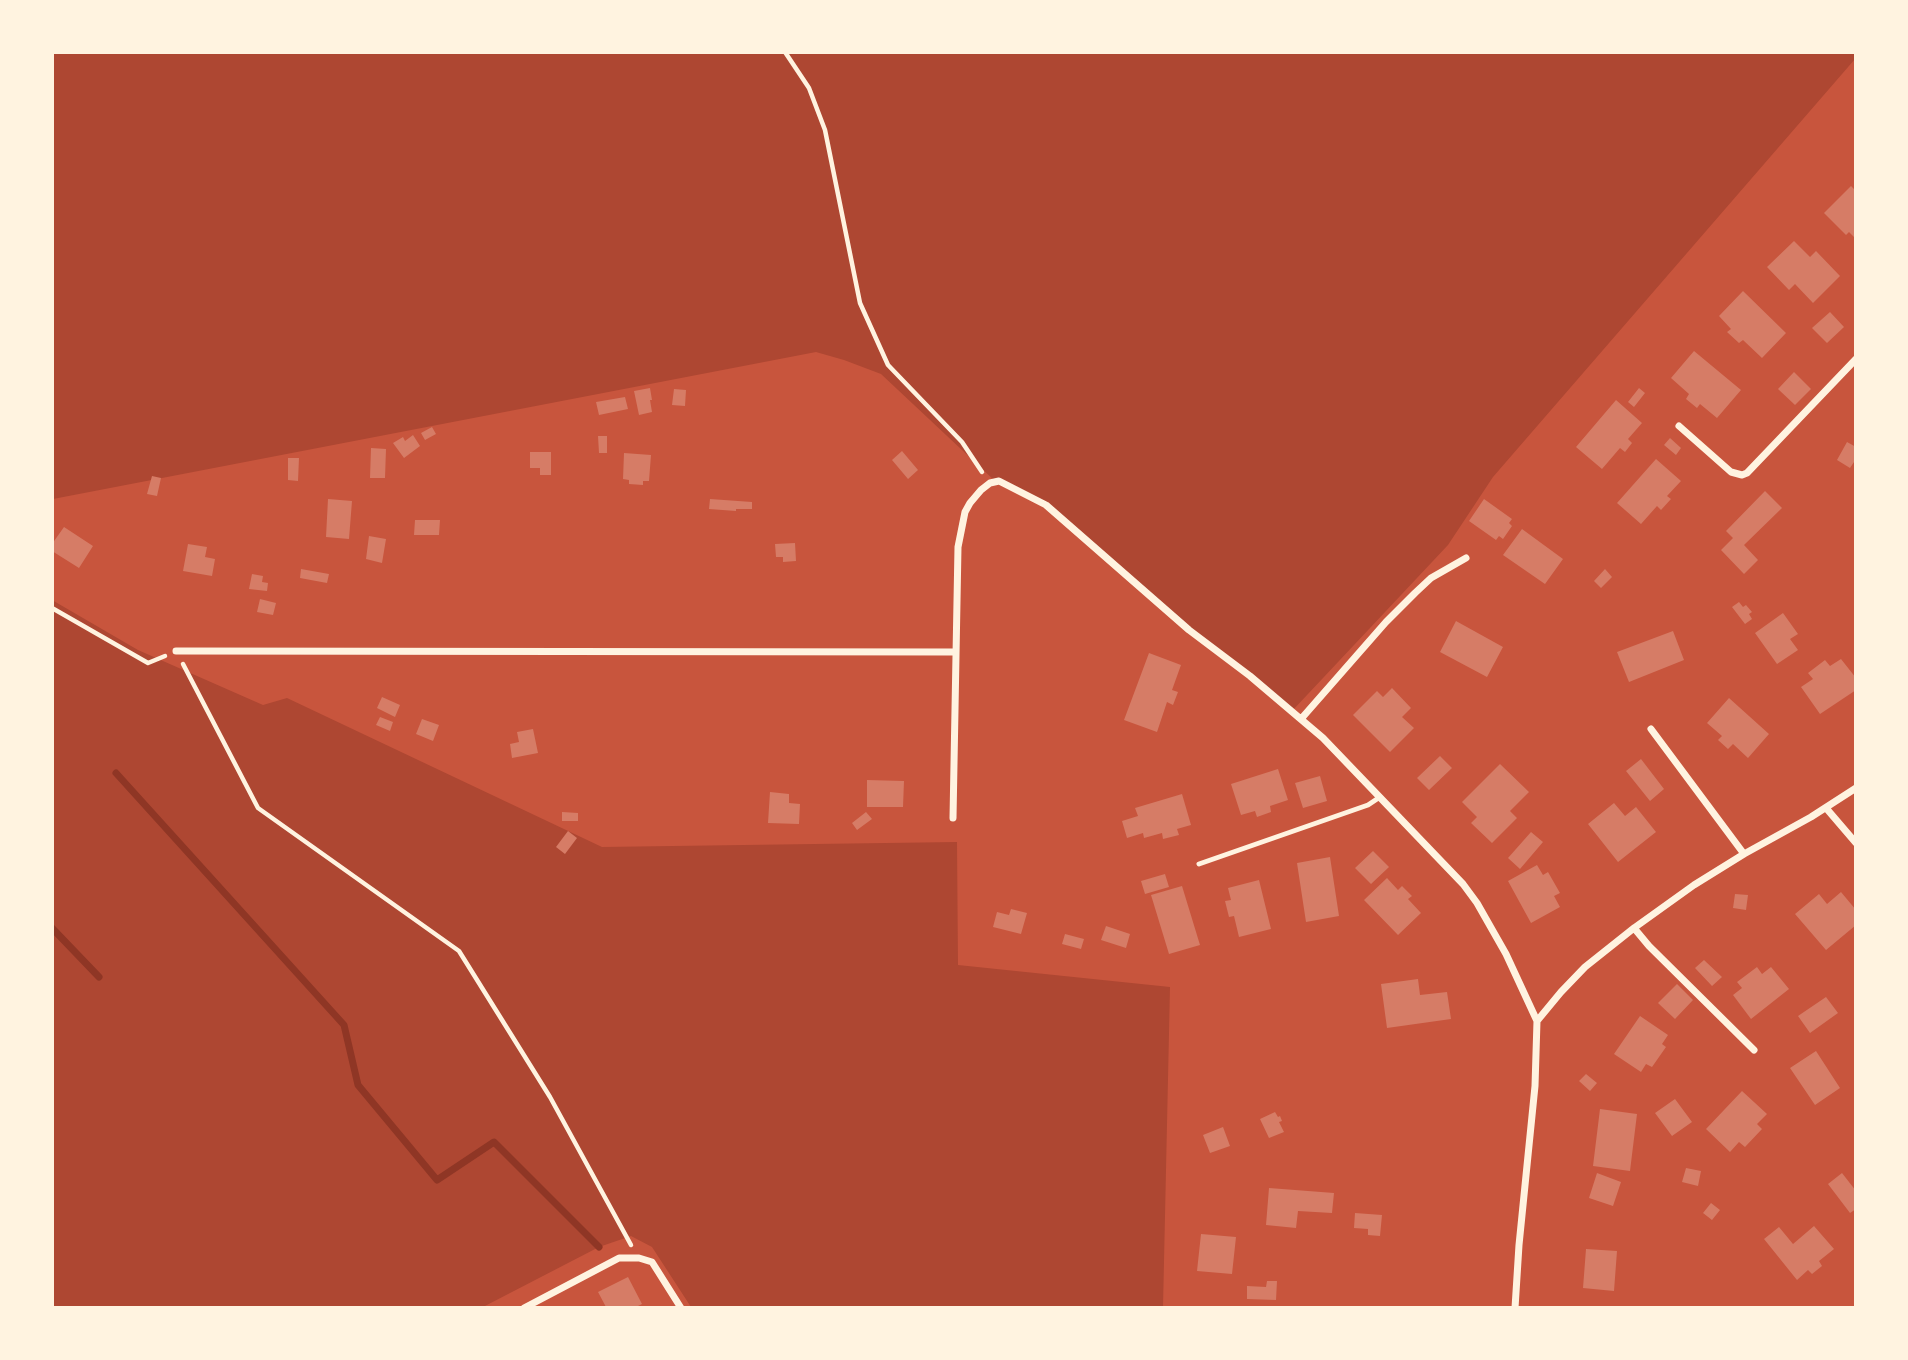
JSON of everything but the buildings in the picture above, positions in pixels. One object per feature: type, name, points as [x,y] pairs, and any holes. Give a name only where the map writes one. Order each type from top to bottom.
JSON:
[{"type":"street","points":[[1679,426],[1731,471],[1742,475],[1747,473],[1856,359]]},
{"type":"street","points":[[953,818],[958,547],[963,519],[970,503],[981,490],[995,481],[1005,483],[1046,505],[1189,631],[1250,676],[1323,738],[1463,884],[1477,903],[1506,954],[1538,1021],[1535,1086],[1515,1307]]},
{"type":"street","points":[[1301,719],[1415,593],[1431,578],[1466,558]]},
{"type":"street","points":[[176,651],[955,652]]},
{"type":"street","points":[[1651,729],[1744,853]]},
{"type":"street","points":[[1538,1021],[1560,992],[1585,967],[1634,928],[1744,853],[1826,808],[1856,788]]},
{"type":"street","points":[[1826,808],[1856,843]]},
{"type":"street","points":[[1634,928],[1754,1049]]},
{"type":"street","points":[[524,1307],[619,1258],[639,1258],[652,1262],[681,1307]]},
{"type":"lane","points":[[1199,864],[1368,805],[1380,797]]},
{"type":"path","points":[[785,52],[809,88],[825,130],[860,303],[888,365],[962,442],[990,483]]},
{"type":"path","points":[[52,608],[148,663],[176,651],[258,808],[459,951],[550,1097],[639,1258]]},
{"type":"shaded area","points":[[53,53],[1855,53],[1855,59],[1493,477],[1448,545],[1292,711],[1189,630],[1046,505],[995,481],[881,374],[816,352],[53,499]]},
{"type":"shaded area","points":[[52,600],[138,650],[263,705],[287,698],[602,847],[957,842],[958,965],[1170,987],[1163,1307],[691,1307],[652,1247],[631,1236],[599,1247],[483,1307],[53,1307]]},
{"type":"waterway","points":[[116,773],[344,1025],[358,1085],[437,1180],[494,1142],[599,1247]]},
{"type":"waterway","points":[[52,928],[99,977]]}]
